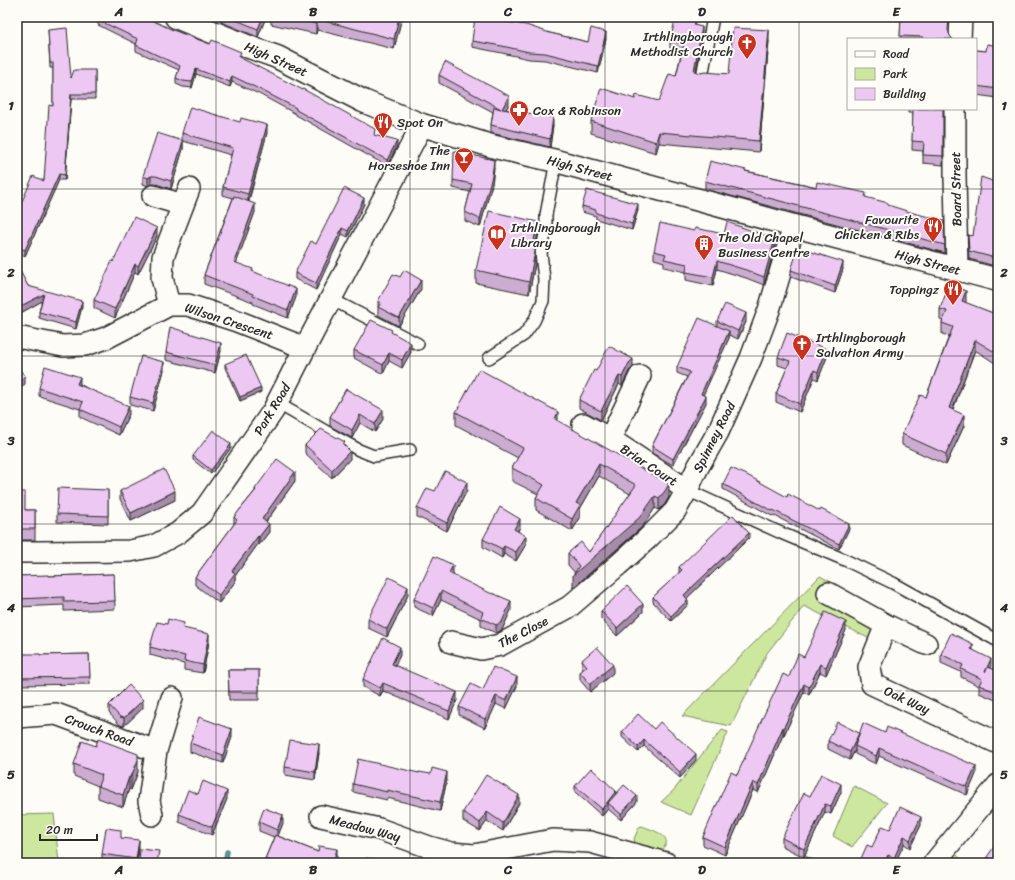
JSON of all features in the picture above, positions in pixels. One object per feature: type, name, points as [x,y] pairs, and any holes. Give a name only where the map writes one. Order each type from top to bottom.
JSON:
[{"type":"main road","name":"High Street","points":[[176,17],[277,58],[363,101],[422,125],[495,147],[556,160],[794,226],[998,280]]},
{"type":"street","points":[[960,38],[961,17]]},
{"type":"street","name":"Board Street","points":[[955,110],[957,269]]},
{"type":"street","name":"Park Road","points":[[17,552],[130,551],[154,546],[178,533],[202,513],[278,403],[305,348],[422,125]]},
{"type":"street","points":[[153,196],[186,197],[163,257],[162,278],[169,305]]},
{"type":"street","name":"Spinney Road","points":[[569,607],[647,539],[674,511],[687,490],[698,466],[718,432],[751,358],[769,310],[794,226]]},
{"type":"street","name":"Wilson Crescent","points":[[17,337],[63,346],[85,345],[106,338],[169,305],[188,305],[237,321],[305,348]]},
{"type":"street","name":"Briar Court","points":[[610,439],[640,376]]},
{"type":"street","name":"Briar Court","points":[[583,424],[610,439],[687,490]]},
{"type":"street","points":[[828,592],[886,625],[926,644]]},
{"type":"street","name":"The Close","points":[[451,642],[481,649],[500,645],[569,607]]},
{"type":"street","name":"Oak Way","points":[[886,625],[869,667],[872,684],[998,743]]},
{"type":"street","points":[[152,815],[149,802],[156,751],[172,698]]},
{"type":"street","name":"Crouch Road","points":[[17,716],[56,714],[156,751]]},
{"type":"street","points":[[934,863],[998,785]]},
{"type":"street","name":"Meadow Way","points":[[321,816],[379,829],[450,853],[474,855],[553,840],[576,841],[590,842],[666,863]]},
{"type":"lane","points":[[702,77],[713,17]]},
{"type":"lane","points":[[489,358],[524,335],[534,321],[542,301],[544,279],[541,253],[546,230],[546,215],[556,160]]},
{"type":"lane","points":[[331,299],[418,344]]},
{"type":"lane","points":[[278,403],[346,443],[374,456],[410,450]]},
{"type":"lane","points":[[687,490],[781,533],[845,560],[893,583],[998,641]]},
{"type":"green space","points":[[820,576],[831,582],[830,600],[875,626],[870,639],[804,606],[767,653],[731,726],[682,716]]},
{"type":"green space","points":[[722,730],[728,732],[691,815],[661,802],[674,790]]},
{"type":"green space","points":[[854,786],[887,803],[852,847],[833,836]]},
{"type":"green space","points":[[54,814],[59,863],[17,863],[17,815]]},
{"type":"green space","points":[[642,826],[658,832],[664,837],[666,844],[663,850],[656,852],[635,843],[634,839],[639,827]]},
{"type":"green space","points":[[953,851],[965,863],[944,863]]},
{"type":"building","points":[[100,17],[145,17],[173,30],[210,44],[212,40],[241,52],[239,57],[303,89],[375,129],[374,135],[397,141],[387,160],[296,110],[296,108],[232,76],[230,82],[196,69],[192,82],[183,81],[176,78],[180,66],[136,45],[138,39],[98,20]]},
{"type":"building","points":[[229,17],[263,17],[258,29]]},
{"type":"building","points":[[289,17],[399,17],[394,39],[317,19],[316,24]]},
{"type":"building","points":[[475,17],[526,25],[550,33],[588,42],[591,28],[606,32],[598,66],[545,53],[529,52],[472,41]]},
{"type":"building","points":[[676,17],[689,17],[696,19],[694,25],[702,27],[694,71],[701,73],[729,74],[733,28],[769,30],[759,141],[659,132],[656,142],[591,121],[601,88],[635,99],[636,95],[659,101],[669,74],[676,76],[684,44],[670,40]]},
{"type":"building","points":[[901,17],[949,17],[948,30],[952,38],[900,36]]},
{"type":"building","points":[[67,28],[71,78],[74,70],[95,70],[95,94],[71,94],[65,175],[59,174],[25,250],[17,247],[17,213],[33,176],[44,181],[49,105],[53,106],[53,63],[50,63],[48,30]]},
{"type":"building","points":[[987,44],[998,46],[998,89],[977,86],[977,50],[986,51]]},
{"type":"building","points":[[445,62],[509,96],[502,109],[553,117],[550,139],[491,125],[494,107],[501,109],[439,75]]},
{"type":"building","points":[[190,107],[240,122],[241,118],[267,125],[248,194],[223,187],[233,148],[182,133]]},
{"type":"building","points":[[913,110],[943,110],[943,156],[923,155],[924,142],[912,141]]},
{"type":"building","points":[[157,133],[183,141],[171,181],[156,176],[151,176],[148,178],[143,176]]},
{"type":"building","points":[[454,151],[494,160],[492,176],[480,219],[465,212],[472,184],[453,180]]},
{"type":"building","points":[[710,161],[746,170],[745,171],[816,187],[817,182],[866,193],[865,197],[888,203],[888,205],[910,212],[944,221],[943,228],[945,245],[705,181]]},
{"type":"building","points":[[981,177],[998,183],[998,212],[995,236],[998,237],[998,246],[995,258],[969,251],[968,235],[973,236]]},
{"type":"building","points":[[344,188],[364,198],[348,231],[342,228],[316,283],[295,273],[311,241],[316,244]]},
{"type":"building","points":[[587,190],[638,204],[632,224],[596,213],[596,210],[582,206]]},
{"type":"building","points":[[234,196],[255,204],[234,262],[296,289],[288,310],[253,296],[253,294],[204,275]]},
{"type":"building","points":[[489,211],[538,222],[534,240],[535,252],[529,282],[476,270]]},
{"type":"building","points":[[134,217],[157,228],[138,266],[135,264],[115,309],[94,300]]},
{"type":"building","points":[[727,222],[775,239],[764,277],[717,261],[713,277],[686,272],[687,264],[664,259],[666,254],[654,251],[660,223],[694,231],[695,228],[724,234]]},
{"type":"building","points":[[798,249],[807,253],[808,251],[843,262],[835,286],[791,270]]},
{"type":"building","points":[[18,267],[28,286],[82,301],[76,322],[39,312],[44,294],[17,308]]},
{"type":"building","points":[[404,270],[421,280],[399,318],[378,307],[381,303],[378,301],[393,274],[400,277]]},
{"type":"building","points":[[949,285],[966,291],[962,301],[998,315],[998,354],[975,340],[949,408],[964,415],[946,454],[902,434],[920,395],[926,397],[953,327],[942,323],[947,311],[940,309]]},
{"type":"building","points":[[725,304],[746,313],[738,331],[717,321]]},
{"type":"building","points":[[699,318],[729,331],[701,394],[706,396],[673,459],[652,446],[690,372],[677,367]]},
{"type":"building","points":[[371,320],[392,330],[391,332],[411,343],[402,360],[389,353],[383,365],[354,350]]},
{"type":"building","points":[[170,327],[221,343],[215,365],[166,352]]},
{"type":"building","points":[[787,333],[827,349],[818,372],[814,370],[800,404],[776,394],[790,361],[778,357]]},
{"type":"building","points":[[609,346],[633,359],[629,363],[622,377],[619,376],[601,411],[579,400],[594,370],[596,371]]},
{"type":"building","points":[[246,355],[261,388],[240,397],[225,364]]},
{"type":"building","points":[[141,356],[164,362],[153,403],[130,397]]},
{"type":"building","points":[[17,366],[25,376],[17,383]]},
{"type":"building","points":[[45,366],[80,377],[77,384],[129,406],[119,427],[80,409],[83,402],[39,388]]},
{"type":"building","points":[[479,369],[558,412],[555,419],[669,484],[659,498],[655,496],[639,518],[573,575],[579,566],[568,553],[581,542],[589,552],[636,485],[599,464],[576,503],[580,505],[572,519],[536,498],[544,485],[512,468],[523,448],[456,412]]},
{"type":"building","points":[[346,389],[383,410],[375,424],[360,415],[352,430],[330,417]]},
{"type":"building","points":[[321,429],[345,442],[343,444],[350,451],[332,470],[305,445]]},
{"type":"building","points":[[213,430],[231,444],[211,470],[193,456]]},
{"type":"building","points":[[277,459],[295,472],[262,519],[269,524],[259,537],[258,536],[232,571],[235,573],[219,595],[195,577],[237,520],[234,517],[256,490],[255,489]]},
{"type":"building","points":[[731,468],[787,497],[788,494],[849,524],[839,544],[773,510],[772,511],[723,484]]},
{"type":"building","points":[[164,469],[175,491],[131,513],[120,491]]},
{"type":"building","points":[[445,471],[467,482],[447,523],[417,508],[427,488],[435,491]]},
{"type":"building","points":[[58,488],[108,490],[108,516],[57,514]]},
{"type":"building","points":[[17,492],[25,492],[25,510],[35,510],[35,529],[17,529]]},
{"type":"building","points":[[500,507],[520,519],[514,529],[526,536],[516,552],[504,546],[502,549],[483,539]]},
{"type":"building","points":[[733,515],[749,533],[684,595],[688,600],[671,616],[653,597],[682,570],[679,567]]},
{"type":"building","points":[[434,556],[453,565],[449,573],[492,594],[511,601],[502,622],[496,625],[481,618],[483,612],[441,591],[433,608],[414,599]]},
{"type":"building","points":[[114,574],[115,601],[64,602],[64,597],[17,599],[17,576]]},
{"type":"building","points":[[389,577],[408,587],[387,629],[368,619]]},
{"type":"building","points":[[627,586],[643,604],[617,628],[601,611]]},
{"type":"building","points":[[825,612],[846,622],[826,667],[820,664],[809,687],[804,684],[783,727],[758,785],[753,782],[725,847],[703,837],[731,772],[737,775],[783,674],[789,677],[798,654],[804,657]]},
{"type":"building","points":[[168,619],[184,623],[183,628],[209,634],[203,665],[184,661],[185,656],[150,647],[157,622],[167,624]]},
{"type":"building","points":[[951,633],[973,644],[971,649],[991,659],[985,672],[988,667],[998,671],[998,693],[979,685],[982,679],[961,669],[963,665],[941,654]]},
{"type":"building","points":[[383,638],[400,647],[392,664],[457,692],[449,711],[383,683],[380,688],[363,679]]},
{"type":"building","points":[[597,647],[613,665],[590,684],[580,672],[587,666],[582,660]]},
{"type":"building","points":[[17,654],[89,654],[90,677],[17,678]]},
{"type":"building","points":[[493,667],[517,677],[506,701],[496,696],[485,719],[459,707],[471,684],[483,690]]},
{"type":"building","points":[[228,670],[259,670],[259,692],[229,692]]},
{"type":"building","points":[[129,685],[143,700],[124,718],[120,717],[109,705]]},
{"type":"building","points":[[638,714],[654,729],[660,722],[696,754],[680,772],[644,740],[638,747],[622,732]]},
{"type":"building","points":[[199,717],[232,729],[223,755],[190,743]]},
{"type":"building","points":[[837,722],[859,733],[850,752],[828,741]]},
{"type":"building","points":[[863,723],[885,733],[887,727],[976,766],[967,787],[879,748],[876,756],[855,746]]},
{"type":"building","points":[[98,739],[138,754],[138,760],[131,777],[129,777],[123,795],[98,786],[102,775],[74,764],[82,741],[96,746]]},
{"type":"building","points":[[17,740],[19,740],[20,763],[17,763]]},
{"type":"building","points":[[290,740],[319,744],[315,772],[285,767]]},
{"type":"building","points":[[358,759],[419,773],[431,774],[432,768],[447,772],[440,802],[353,784]]},
{"type":"building","points":[[591,768],[616,791],[602,809],[575,786]]},
{"type":"building","points":[[821,774],[841,784],[831,806],[825,804],[804,849],[782,838],[804,793],[810,796]]},
{"type":"building","points":[[486,775],[519,795],[503,823],[487,812],[480,823],[463,812]]},
{"type":"building","points":[[203,781],[227,791],[212,827],[179,814],[188,790],[198,794]]},
{"type":"building","points":[[624,785],[637,796],[621,814],[608,803]]},
{"type":"building","points":[[900,807],[921,817],[910,840],[904,836],[894,858],[888,855],[884,863],[859,863],[867,845],[872,847],[882,826],[890,829]]},
{"type":"building","points":[[264,808],[283,815],[277,830],[259,822]]},
{"type":"building","points":[[106,828],[121,830],[121,838],[139,840],[136,859],[102,854]]},
{"type":"building","points":[[275,835],[318,852],[319,846],[337,849],[333,863],[276,863],[265,859]]},
{"type":"building","points":[[998,841],[998,863],[997,863],[987,857]]},
{"type":"building","points":[[140,849],[159,851],[157,863],[139,863]]},
{"type":"building","points":[[805,856],[819,863],[802,863]]},
{"type":"building","points":[[366,858],[385,861],[385,863],[365,863]]},
{"type":"waterway","points":[[225,863],[227,852]]},
{"type":"place","name":"Irthlingborough Methodist Church","points":[[747,60]]},
{"type":"place","name":"Cox & Robinson","points":[[519,127]]},
{"type":"place","name":"Spot On","points":[[383,139]]},
{"type":"place","name":"The Horseshoe Inn","points":[[464,174]]},
{"type":"place","name":"Favourite Chicken & Ribs","points":[[933,243]]},
{"type":"place","name":"Irthlingborough Library","points":[[497,251]]},
{"type":"place","name":"The Old Chapel Business Centre","points":[[704,261]]},
{"type":"place","name":"Toppingz","points":[[953,306]]},
{"type":"place","name":"Irthlingborough Salvation Army","points":[[802,361]]}]
